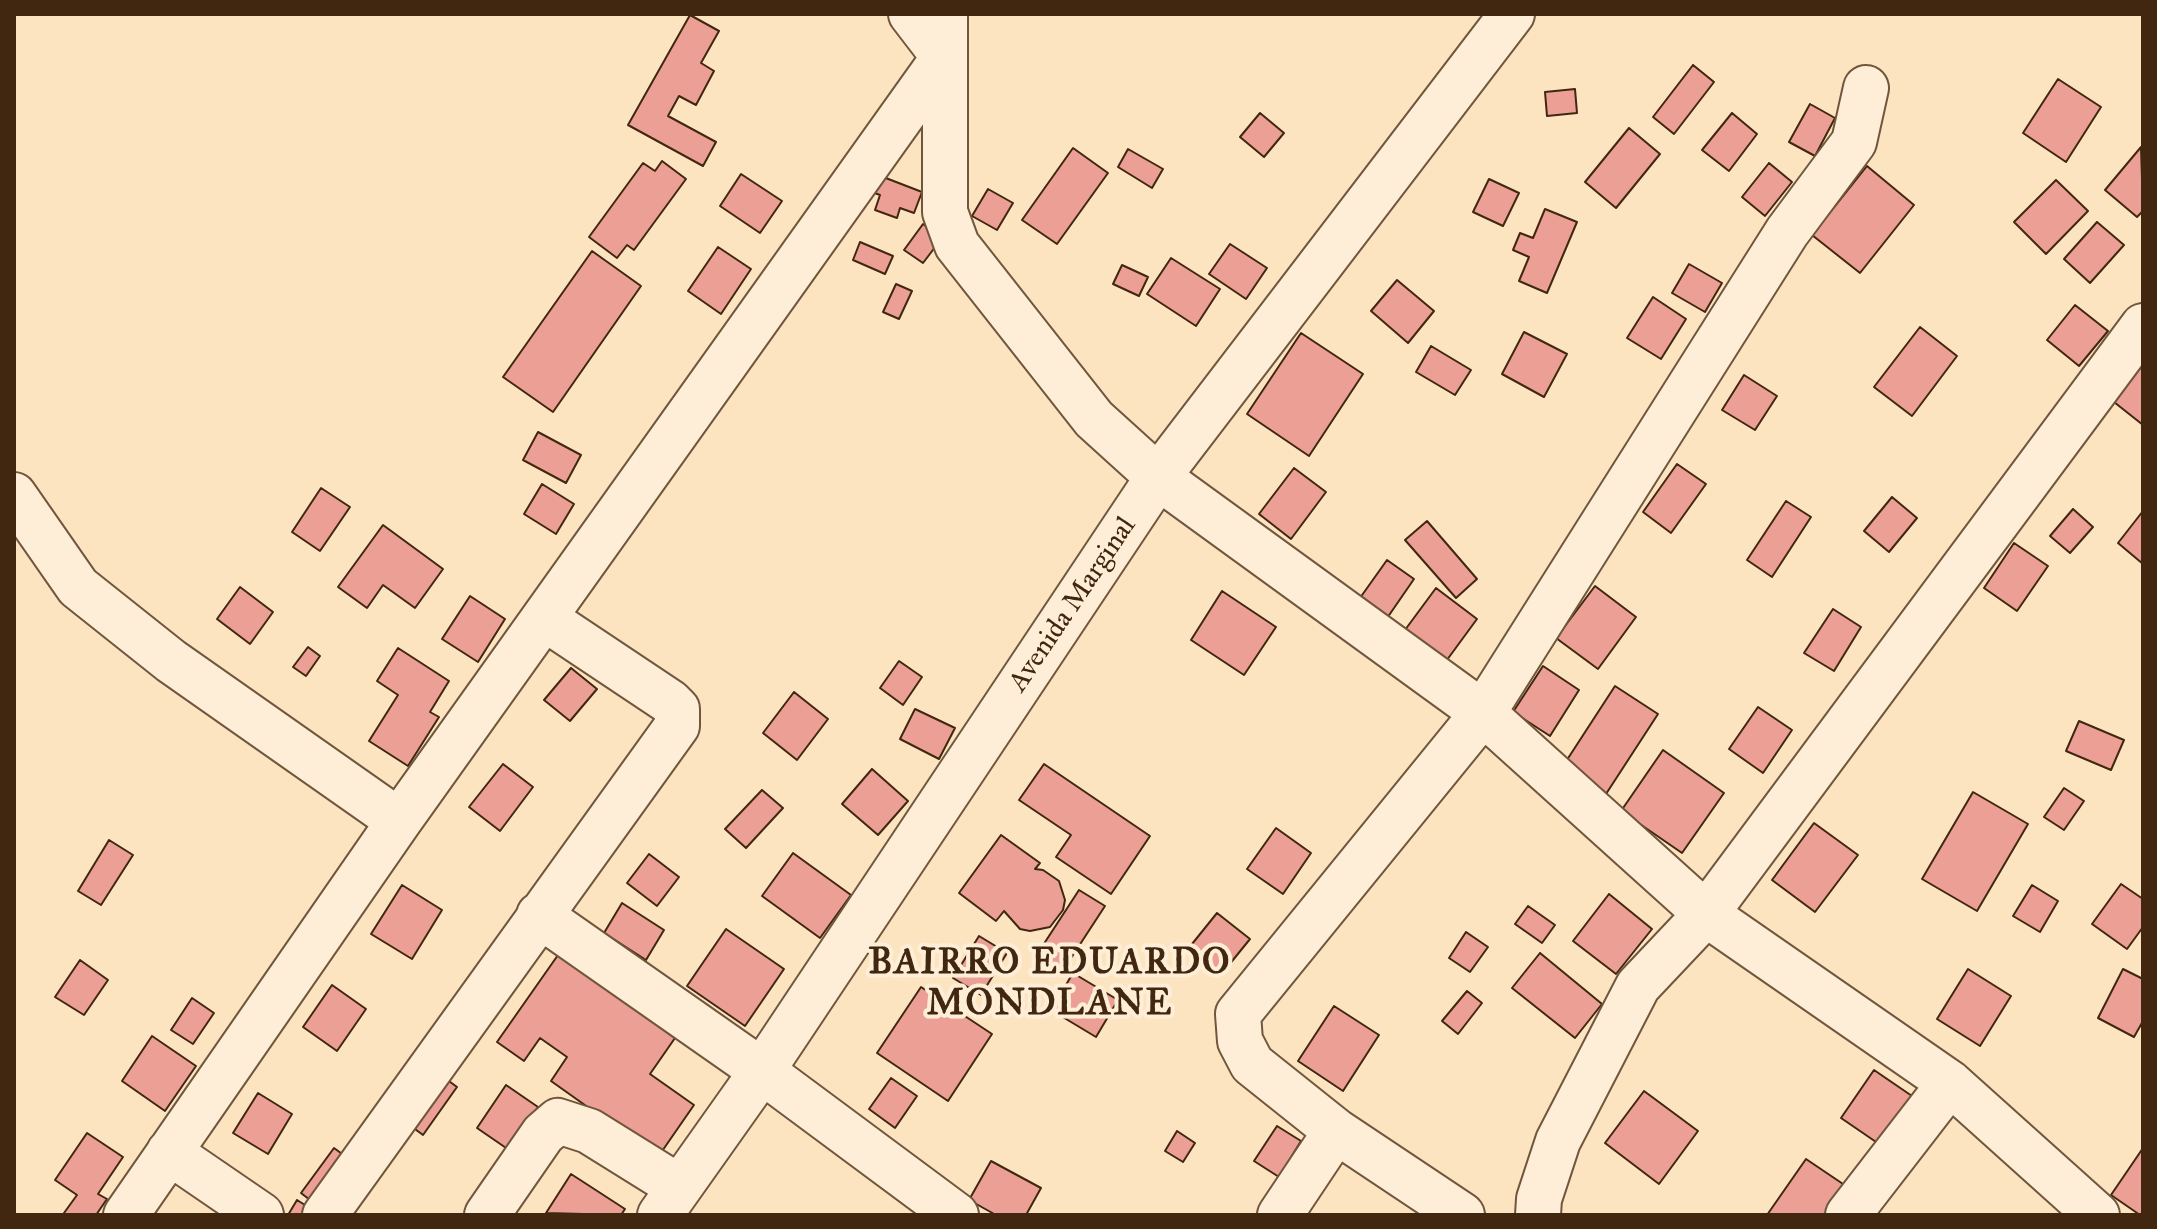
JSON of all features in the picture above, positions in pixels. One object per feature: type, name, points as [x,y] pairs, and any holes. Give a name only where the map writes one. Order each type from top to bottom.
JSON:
[{"type":"street","points":[[911,14],[944,57]]},
{"type":"street","points":[[945,14],[945,212],[957,245],[1094,419],[1158,477],[1483,713],[1706,914],[1950,1083],[2097,1215]]},
{"type":"street","name":"Avenida Marginal","points":[[670,1201],[762,1071],[1158,477],[1512,14]]},
{"type":"street","points":[[126,1215],[399,821],[944,57]]},
{"type":"street","points":[[1462,1215],[1336,1131],[1252,1064],[1240,1041],[1238,1014],[1483,713],[1787,232],[1854,142],[1866,88]]},
{"type":"street","points":[[1538,1215],[1539,1199],[1558,1141],[1638,986],[1706,914],[2141,334]]},
{"type":"street","points":[[14,495],[78,587],[171,661],[399,821]]},
{"type":"street","points":[[325,1215],[677,726],[677,709],[544,618]]},
{"type":"street","points":[[539,915],[762,1071],[956,1215]]},
{"type":"street","points":[[1848,1215],[1950,1083]]},
{"type":"street","points":[[487,1215],[543,1134],[558,1121],[589,1131],[670,1201]]},
{"type":"street","points":[[1280,1215],[1336,1131]]},
{"type":"street","points":[[169,1152],[261,1215]]},
{"type":"building","points":[[690,15],[719,31],[701,63],[714,71],[696,105],[679,96],[668,116],[716,142],[703,166],[628,125]]},
{"type":"building","points":[[1693,65],[1714,82],[1674,134],[1653,117]]},
{"type":"building","points":[[2058,79],[2101,107],[2066,162],[2023,133]]},
{"type":"building","points":[[1575,89],[1577,113],[1547,116],[1545,92]]},
{"type":"building","points":[[1810,104],[1835,118],[1815,156],[1789,142]]},
{"type":"building","points":[[1260,113],[1284,133],[1264,157],[1240,137]]},
{"type":"building","points":[[1732,113],[1757,134],[1729,171],[1702,150]]},
{"type":"building","points":[[1629,128],[1660,154],[1616,208],[1585,182]]},
{"type":"building","points":[[2141,147],[2143,211],[2137,217],[2105,190]]},
{"type":"building","points":[[1073,148],[1108,173],[1057,244],[1022,220]]},
{"type":"building","points":[[1128,149],[1163,169],[1152,188],[1118,167]]},
{"type":"building","points":[[662,161],[686,179],[634,250],[627,245],[617,258],[589,237],[643,163],[655,171]]},
{"type":"building","points":[[1769,163],[1792,182],[1765,216],[1742,197]]},
{"type":"building","points":[[1867,166],[1914,205],[1860,273],[1812,235]]},
{"type":"building","points":[[741,174],[782,201],[760,233],[720,206]]},
{"type":"building","points":[[878,175],[922,192],[914,213],[900,208],[897,218],[875,210],[880,195],[872,192]]},
{"type":"building","points":[[1489,179],[1519,193],[1503,226],[1473,212]]},
{"type":"building","points":[[2056,180],[2088,211],[2046,254],[2014,222]]},
{"type":"building","points":[[988,189],[1013,203],[997,230],[972,216]]},
{"type":"building","points":[[1545,209],[1577,222],[1547,293],[1519,281],[1529,257],[1513,250],[1520,233],[1533,238]]},
{"type":"building","points":[[2097,222],[2124,245],[2090,283],[2064,259]]},
{"type":"building","points":[[923,224],[942,238],[923,263],[904,250]]},
{"type":"building","points":[[860,242],[893,256],[885,274],[853,260]]},
{"type":"building","points":[[1230,244],[1267,268],[1246,299],[1209,274]]},
{"type":"building","points":[[718,247],[751,269],[721,314],[688,291]]},
{"type":"building","points":[[592,251],[641,286],[553,412],[503,377]]},
{"type":"building","points":[[1171,258],[1220,289],[1196,326],[1147,294]]},
{"type":"building","points":[[1689,264],[1722,283],[1705,312],[1672,293]]},
{"type":"building","points":[[1122,265],[1148,277],[1139,296],[1113,284]]},
{"type":"building","points":[[1397,280],[1434,311],[1408,343],[1371,311]]},
{"type":"building","points":[[896,284],[912,291],[899,319],[883,312]]},
{"type":"building","points":[[1653,297],[1686,319],[1661,359],[1627,338]]},
{"type":"building","points":[[2075,305],[2108,331],[2079,366],[2047,340]]},
{"type":"building","points":[[1920,327],[1957,356],[1912,416],[1874,387]]},
{"type":"building","points":[[1524,332],[1567,354],[1544,397],[1502,374]]},
{"type":"building","points":[[1301,333],[1363,374],[1309,456],[1247,414]]},
{"type":"building","points":[[1431,346],[1471,370],[1455,395],[1416,372]]},
{"type":"building","points":[[2143,368],[2143,425],[2114,402]]},
{"type":"building","points":[[1744,375],[1777,396],[1755,430],[1722,410]]},
{"type":"building","points":[[538,432],[581,455],[566,483],[523,460]]},
{"type":"building","points":[[1677,464],[1706,484],[1671,533],[1643,512]]},
{"type":"building","points":[[1294,468],[1326,492],[1291,539],[1259,514]]},
{"type":"building","points":[[542,484],[574,504],[556,534],[524,514]]},
{"type":"building","points":[[321,488],[350,507],[320,551],[292,532]]},
{"type":"building","points":[[1892,497],[1917,518],[1889,552],[1864,531]]},
{"type":"building","points":[[1786,501],[1811,517],[1772,577],[1747,560]]},
{"type":"building","points":[[2073,509],[2093,527],[2070,553],[2050,536]]},
{"type":"building","points":[[2143,511],[2143,564],[2118,543]]},
{"type":"building","points":[[1427,521],[1477,579],[1456,598],[1405,540]]},
{"type":"building","points":[[383,525],[443,569],[415,608],[383,585],[367,608],[338,587]]},
{"type":"building","points":[[2014,543],[2048,566],[2017,611],[1984,588]]},
{"type":"building","points":[[1387,560],[1414,579],[1383,624],[1355,605]]},
{"type":"building","points":[[1595,586],[1636,617],[1598,669],[1556,638]]},
{"type":"building","points":[[240,587],[273,612],[250,644],[217,619]]},
{"type":"building","points":[[1436,588],[1477,619],[1444,664],[1402,634]]},
{"type":"building","points":[[1222,591],[1276,627],[1244,675],[1191,640]]},
{"type":"building","points":[[470,596],[505,619],[478,662],[442,639]]},
{"type":"building","points":[[1833,609],[1861,627],[1834,671],[1804,653]]},
{"type":"building","points":[[308,647],[320,656],[306,676],[293,667]]},
{"type":"building","points":[[398,648],[449,681],[430,712],[439,717],[408,766],[369,741],[398,695],[377,681]]},
{"type":"building","points":[[899,661],[922,677],[903,705],[880,688]]},
{"type":"building","points":[[1543,666],[1579,690],[1550,736],[1513,712]]},
{"type":"building","points":[[571,668],[597,689],[570,721],[544,700]]},
{"type":"building","points":[[1615,686],[1658,714],[1606,794],[1563,766]]},
{"type":"building","points":[[794,692],[828,719],[797,760],[763,733]]},
{"type":"building","points":[[1758,707],[1792,730],[1763,773],[1729,749]]},
{"type":"building","points":[[915,709],[955,728],[939,759],[900,739]]},
{"type":"building","points":[[2079,721],[2124,740],[2111,770],[2066,751]]},
{"type":"building","points":[[1663,750],[1724,793],[1682,853],[1621,811]]},
{"type":"building","points":[[503,764],[533,787],[500,831],[469,807]]},
{"type":"building","points":[[1044,764],[1150,836],[1111,894],[1056,857],[1071,835],[1019,800]]},
{"type":"building","points":[[872,769],[908,801],[878,835],[842,804]]},
{"type":"building","points":[[2064,788],[2084,801],[2064,830],[2044,817]]},
{"type":"building","points":[[762,790],[783,808],[746,848],[725,829]]},
{"type":"building","points":[[1973,792],[2028,824],[1977,911],[1922,879]]},
{"type":"building","points":[[1814,823],[1858,855],[1815,912],[1772,880]]},
{"type":"building","points":[[1276,828],[1311,853],[1283,894],[1247,869]]},
{"type":"building","points":[[1001,835],[1040,863],[1035,869],[1043,870],[1059,881],[1065,900],[1063,910],[1050,927],[1030,931],[1020,929],[1004,911],[996,921],[959,893]]},
{"type":"building","points":[[109,840],[133,855],[101,905],[78,891]]},
{"type":"building","points":[[793,853],[851,895],[820,938],[762,896]]},
{"type":"building","points":[[649,854],[679,877],[657,906],[627,883]]},
{"type":"building","points":[[2121,884],[2143,899],[2143,927],[2127,949],[2092,924]]},
{"type":"building","points":[[402,885],[442,910],[412,959],[371,934]]},
{"type":"building","points":[[2032,885],[2058,901],[2040,932],[2013,916]]},
{"type":"building","points":[[1079,890],[1105,906],[1060,975],[1034,959]]},
{"type":"building","points":[[1609,894],[1652,929],[1616,974],[1573,941]]},
{"type":"building","points":[[622,903],[664,930],[646,960],[604,933]]},
{"type":"building","points":[[1528,906],[1555,925],[1542,943],[1515,924]]},
{"type":"building","points":[[1217,913],[1250,939],[1220,976],[1188,949]]},
{"type":"building","points":[[726,929],[784,969],[745,1026],[687,986]]},
{"type":"building","points":[[1466,932],[1488,947],[1470,972],[1449,958]]},
{"type":"building","points":[[979,936],[1007,953],[981,995],[953,978]]},
{"type":"building","points":[[1540,953],[1602,1004],[1575,1038],[1512,988]]},
{"type":"building","points":[[558,955],[675,1038],[650,1074],[694,1105],[658,1157],[551,1081],[567,1057],[540,1038],[524,1061],[497,1042]]},
{"type":"building","points":[[80,960],[108,980],[84,1015],[55,997]]},
{"type":"building","points":[[1968,969],[2011,996],[1980,1046],[1937,1019]]},
{"type":"building","points":[[2123,969],[2143,979],[2143,1021],[2134,1037],[2098,1018]]},
{"type":"building","points":[[1073,973],[1118,1000],[1096,1037],[1051,1010]]},
{"type":"building","points":[[332,985],[366,1009],[337,1051],[303,1027]]},
{"type":"building","points":[[921,987],[992,1034],[948,1101],[877,1053]]},
{"type":"building","points":[[1467,991],[1482,1003],[1458,1034],[1442,1021]]},
{"type":"building","points":[[192,998],[214,1013],[193,1044],[171,1030]]},
{"type":"building","points":[[1334,1006],[1379,1035],[1343,1091],[1298,1061]]},
{"type":"building","points":[[152,1036],[196,1066],[165,1111],[122,1081]]},
{"type":"building","points":[[434,1070],[457,1087],[423,1135],[400,1118]]},
{"type":"building","points":[[1874,1070],[1912,1096],[1879,1144],[1841,1118]]},
{"type":"building","points":[[891,1078],[917,1096],[895,1128],[869,1109]]},
{"type":"building","points":[[506,1085],[538,1107],[509,1150],[477,1128]]},
{"type":"building","points":[[1644,1091],[1698,1131],[1659,1184],[1605,1143]]},
{"type":"building","points":[[258,1093],[292,1114],[268,1154],[233,1133]]},
{"type":"building","points":[[1277,1126],[1301,1141],[1279,1177],[1254,1161]]},
{"type":"building","points":[[1177,1131],[1195,1143],[1183,1162],[1165,1151]]},
{"type":"building","points":[[87,1133],[123,1157],[98,1194],[107,1199],[96,1215],[67,1215],[64,1213],[77,1195],[55,1180]]},
{"type":"building","points":[[334,1148],[353,1162],[319,1207],[301,1193]]},
{"type":"building","points":[[2143,1148],[2143,1215],[2140,1215],[2111,1195]]},
{"type":"building","points":[[1806,1159],[1846,1186],[1826,1215],[1767,1215]]},
{"type":"building","points":[[991,1161],[1041,1188],[1026,1215],[996,1215],[969,1200]]},
{"type":"building","points":[[571,1174],[625,1209],[621,1215],[546,1213]]},
{"type":"building","points":[[297,1200],[313,1210],[309,1215],[288,1215]]},
{"type":"district","name":"BAIRRO EDUARDO MONDLANE","points":[[1050,984]]}]
